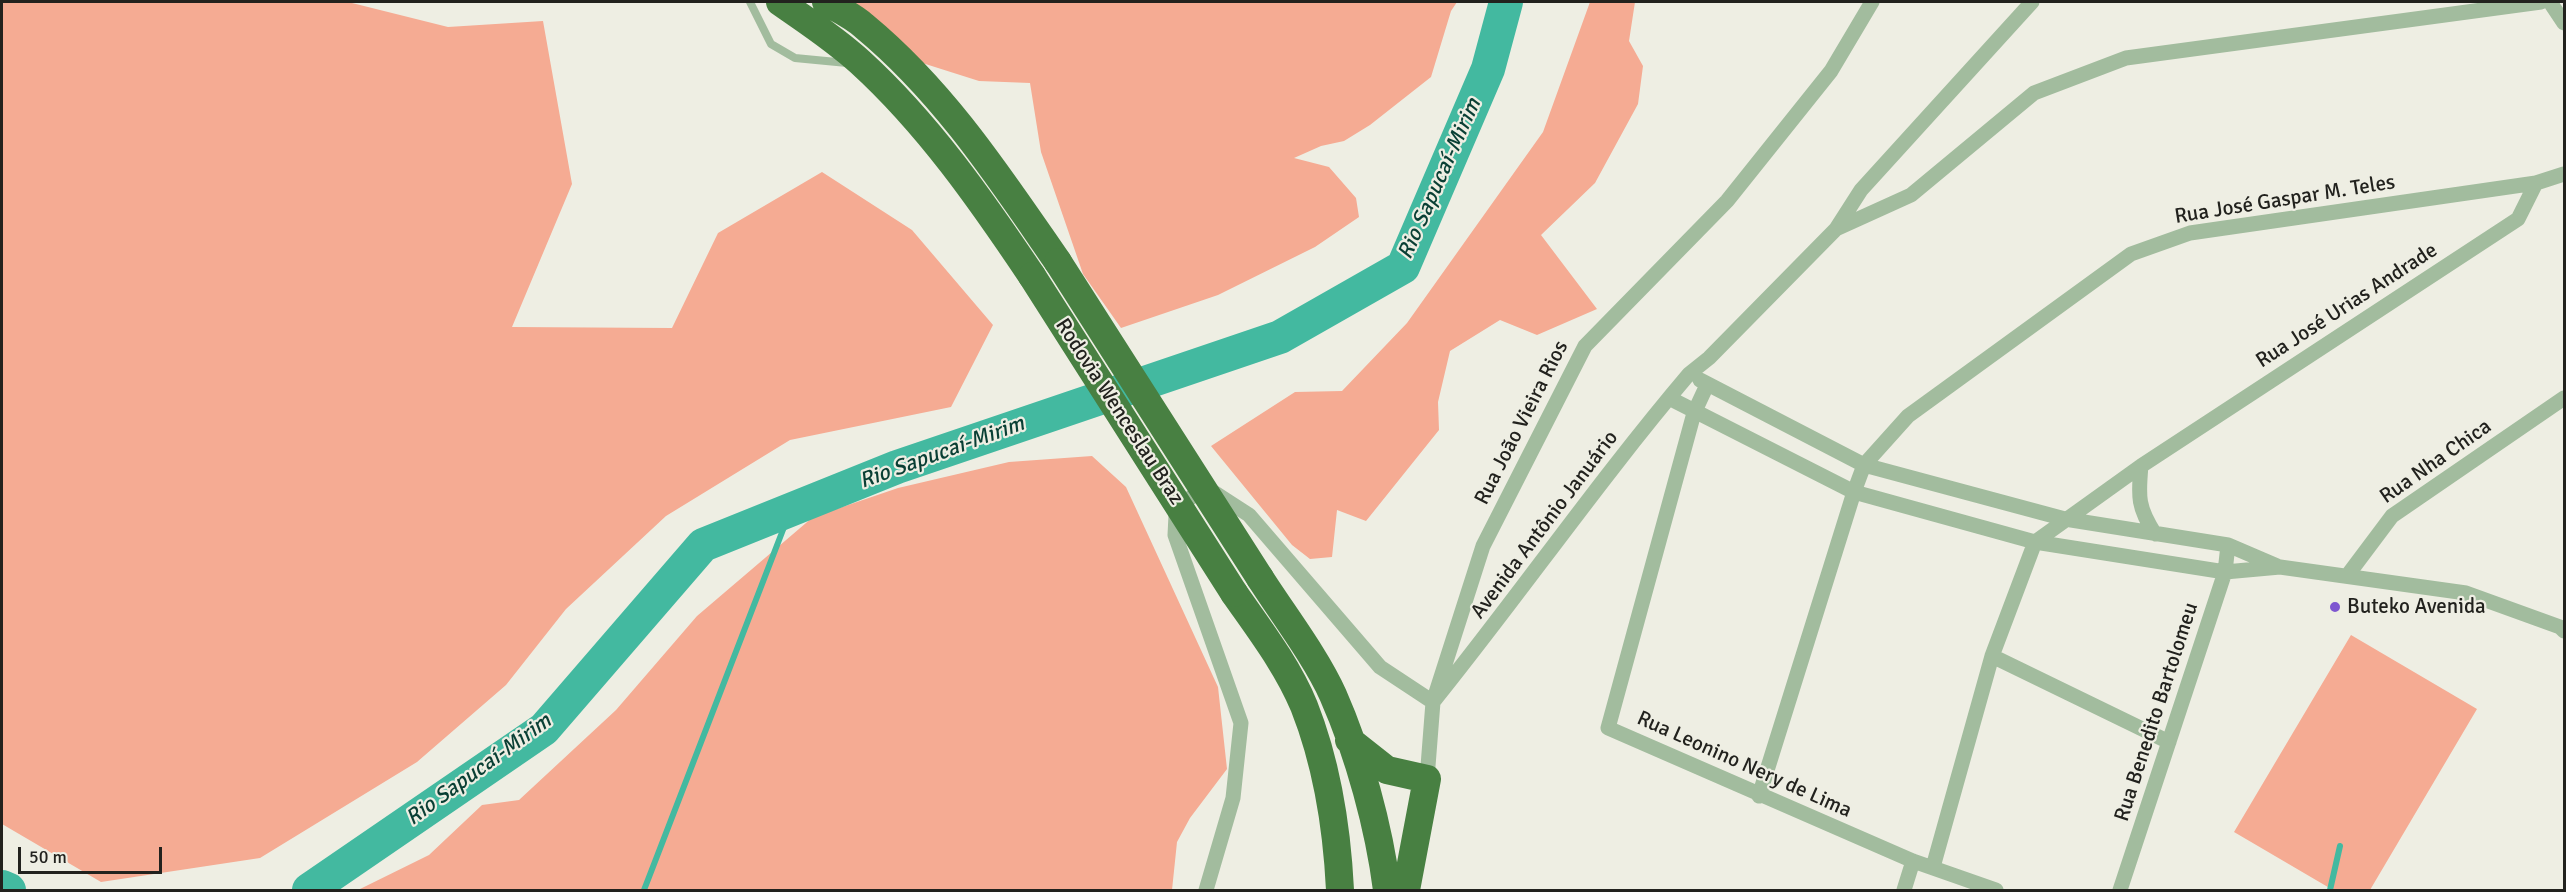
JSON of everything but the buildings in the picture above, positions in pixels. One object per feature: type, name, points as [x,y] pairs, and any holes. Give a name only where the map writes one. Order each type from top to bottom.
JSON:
[{"type":"highway","name":"Rodovia Wenceslau Braz","points":[[780,2],[834,39],[862,64],[918,123],[976,192],[1234,593],[1280,660],[1304,706],[1322,763],[1333,813],[1340,879]]},
{"type":"highway","name":"Rodovia Wenceslau Braz","points":[[826,2],[862,24],[907,65],[947,108],[998,175],[1058,262],[1260,578],[1332,694],[1349,740],[1383,856],[1387,891]]},
{"type":"highway","points":[[1349,740],[1387,770],[1427,779],[1406,891]]},
{"type":"highway","points":[[1320,891],[1340,879]]},
{"type":"street","name":"Rua João Vieira Rios","points":[[1427,779],[1433,702],[1483,546],[1585,346],[1727,201],[1831,71],[1872,2]]},
{"type":"street","points":[[1836,229],[1861,190],[2032,2]]},
{"type":"street","points":[[1836,229],[1911,195],[2034,93],[2126,58],[2541,2]]},
{"type":"street","points":[[2550,2],[2565,23]]},
{"type":"street","points":[[2536,183],[2565,174]]},
{"type":"street","name":"Rua José Gaspar M. Teles","points":[[1864,465],[1908,416],[2131,254],[2190,233],[2536,183]]},
{"type":"street","name":"Rua José Urias Andrade","points":[[2035,542],[2141,466],[2518,219],[2536,183]]},
{"type":"street","name":"Avenida Antônio Januário","points":[[1433,702],[1689,374],[1709,358],[1836,229]]},
{"type":"street","points":[[1689,374],[1864,465],[2065,519],[2228,545],[2280,567]]},
{"type":"street","name":"Rua Leonino Nery de Lima","points":[[1707,385],[1694,413],[1608,728],[1912,861],[1996,891]]},
{"type":"street","points":[[1669,398],[1694,413],[1854,492],[2035,542],[2225,572],[2280,567],[2466,592],[2563,627]]},
{"type":"street","name":"Rua Nha Chica","points":[[2347,576],[2392,516],[2565,398]]},
{"type":"street","points":[[1759,796],[1864,465]]},
{"type":"street","points":[[2141,466],[2138,498],[2143,516],[2155,534]]},
{"type":"street","points":[[1206,891],[1233,798],[1241,723],[1175,535],[1176,515],[1187,500],[1198,493],[1215,493],[1249,515],[1380,667],[1433,702]]},
{"type":"street","points":[[1933,867],[1992,656],[2035,542]]},
{"type":"street","name":"Rua Benedito Bartolomeu","points":[[2120,891],[2225,572],[2228,545]]},
{"type":"street","points":[[1992,656],[2169,741]]},
{"type":"street","points":[[1904,891],[1912,861]]},
{"type":"lane","points":[[750,2],[771,44],[795,58],[862,64]]},
{"type":"shaded area","points":[[2,2],[348,2],[448,27],[543,21],[572,184],[512,327],[672,328],[718,233],[822,172],[912,230],[993,325],[951,407],[790,440],[666,516],[566,609],[506,685],[417,762],[260,858],[101,882],[2,824]]},
{"type":"shaded area","points":[[852,2],[1457,2],[1451,11],[1431,77],[1370,125],[1344,141],[1321,146],[1294,158],[1329,167],[1356,198],[1359,217],[1315,247],[1218,295],[1121,328],[1083,274],[1041,152],[1030,83],[979,81],[916,61]]},
{"type":"shaded area","points":[[1590,2],[1635,2],[1629,41],[1643,66],[1638,104],[1595,183],[1541,235],[1597,309],[1537,335],[1500,320],[1450,351],[1438,402],[1439,430],[1366,521],[1337,510],[1332,557],[1310,559],[1292,545],[1211,446],[1295,392],[1342,391],[1407,323],[1543,132]]},
{"type":"shaded area","points":[[1092,456],[1126,487],[1218,687],[1227,769],[1190,818],[1177,842],[1172,890],[358,890],[429,855],[482,805],[519,800],[616,710],[697,616],[813,517],[898,488],[1009,462]]},
{"type":"shaded area","points":[[2351,635],[2477,709],[2370,890],[2333,890],[2234,832]]},
{"type":"waterway","name":"Rio Sapucaí-Mirim","points":[[309,890],[544,729],[703,545],[897,467],[1280,337],[1403,267],[1488,69],[1506,2]]},
{"type":"waterway","points":[[644,890],[791,509]]},
{"type":"waterway","points":[[2330,890],[2340,846]]},
{"type":"waterway","name":"Rio Sapucaí-Mirim","points":[[2,887],[9,890]]},
{"type":"place","name":"Buteko Avenida","points":[[2335,607]]}]
